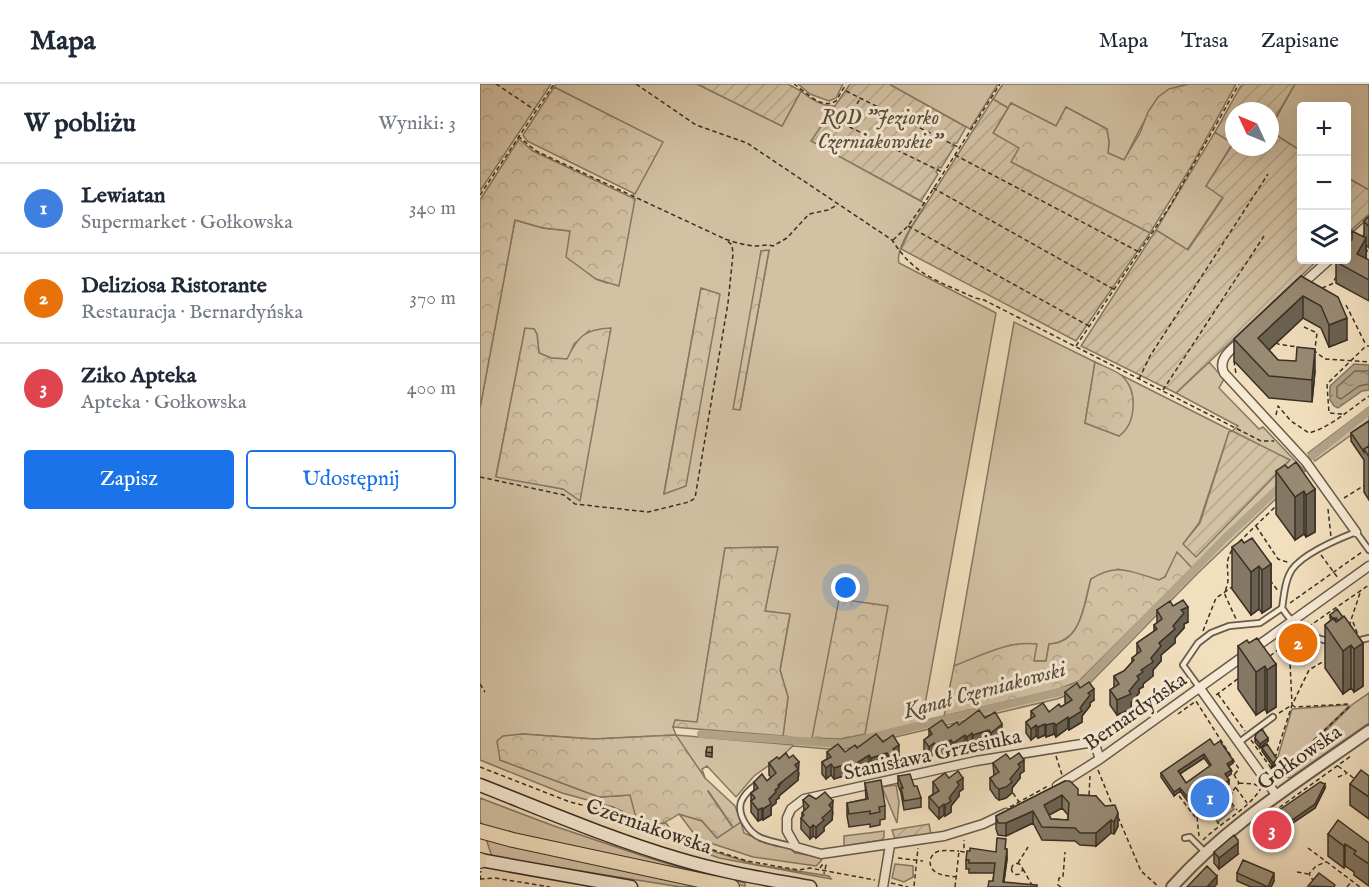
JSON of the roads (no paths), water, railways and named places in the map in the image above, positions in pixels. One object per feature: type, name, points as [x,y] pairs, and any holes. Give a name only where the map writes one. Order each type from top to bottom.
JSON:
[{"type":"main road","name":"Czerniakowska","points":[[480,785],[615,838],[680,860],[717,870],[810,887]]},
{"type":"main road","points":[[480,831],[732,887]]},
{"type":"main road","points":[[480,862],[631,887]]},
{"type":"street","points":[[1351,240],[1369,224]]},
{"type":"street","points":[[1295,290],[1324,264]]},
{"type":"street","points":[[1252,330],[1226,354],[1222,369],[1320,480],[1356,532]]},
{"type":"street","name":"Bernardyńska","points":[[1046,792],[1095,762],[1369,566]]},
{"type":"street","points":[[1199,687],[1277,796]]},
{"type":"street","name":"Gołkowska","points":[[1172,887],[1202,848],[1369,731]]},
{"type":"street","name":"Stanisława Grzesiuka","points":[[796,847],[787,831],[787,818],[795,805],[804,799],[966,763],[1094,742],[1095,762]]},
{"type":"street","points":[[796,847],[828,854],[944,836],[983,825],[1021,806]]},
{"type":"street","points":[[884,884],[890,845]]},
{"type":"lane","points":[[1335,643],[1303,631],[1291,622],[1282,608],[1288,576],[1317,549],[1356,532],[1368,549]]},
{"type":"lane","points":[[1199,687],[1184,665],[1198,643],[1219,628],[1260,623],[1282,608]]},
{"type":"lane","points":[[1349,642],[1369,638]]},
{"type":"lane","points":[[1238,742],[1273,717]]},
{"type":"lane","points":[[759,782],[748,790],[741,803],[740,808],[747,827],[762,839],[796,847]]},
{"type":"lane","points":[[1185,838],[1190,837],[1202,848]]},
{"type":"water","points":[[1354,364],[1369,365],[1369,390],[1362,391],[1338,408],[1330,400],[1330,386]]},
{"type":"waterway","name":"Kanał Czerniakowski","points":[[1312,456],[1369,411]]},
{"type":"waterway","name":"Kanał Czerniakowski","points":[[701,734],[843,744],[1072,689],[1083,683],[1224,539],[1283,484]]},
{"type":"waterway","points":[[708,791],[732,826]]},
{"type":"place","name":"Deliziosa Ristorante","points":[[1298,643]]},
{"type":"place","name":"Lewiatan","points":[[1210,798]]},
{"type":"place","name":"Ziko Apteka","points":[[1272,830]]},
{"type":"park label","name":"ROD \"Jeziorko Czerniakowskie\"","points":[[880,129]]}]
